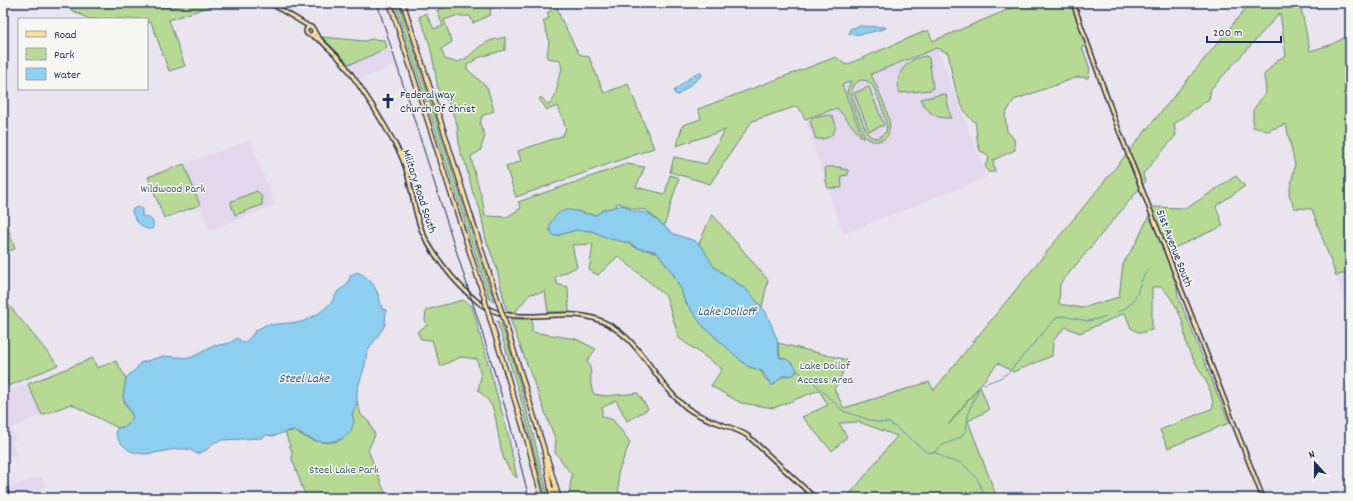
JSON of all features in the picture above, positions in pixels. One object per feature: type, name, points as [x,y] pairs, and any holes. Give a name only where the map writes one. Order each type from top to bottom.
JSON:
[{"type":"highway","points":[[390,3],[484,297],[525,433],[541,498]]},
{"type":"highway","points":[[403,3],[544,449],[550,463],[559,498]]},
{"type":"highway","points":[[544,449],[553,498]]},
{"type":"main road","points":[[270,3],[310,27],[306,31],[300,22]]},
{"type":"main road","name":"51st Avenue South","points":[[1073,3],[1113,114],[1263,498]]},
{"type":"main road","name":"Military Road South","points":[[310,27],[313,28],[321,41],[344,64],[398,148],[404,163],[418,221],[426,238],[453,277],[476,301],[490,311],[499,314],[528,316],[580,315],[600,320],[615,328],[632,343],[681,403],[702,417],[738,430],[748,436],[815,498]]},
{"type":"main road","name":"Military Road South","points":[[306,31],[321,41]]},
{"type":"main road","points":[[310,34],[314,31]]},
{"type":"main road","points":[[3,472],[7,498]]},
{"type":"shaded area","points":[[937,48],[987,177],[843,234],[805,119],[837,108],[863,138],[842,85]]},
{"type":"shaded area","points":[[390,49],[395,65],[358,80],[347,65]]},
{"type":"shaded area","points":[[250,140],[275,205],[210,230],[184,164]]},
{"type":"shaded area","points":[[1350,271],[1350,317],[1336,276]]},
{"type":"shaded area","points":[[28,384],[42,415],[11,428],[16,441],[12,442],[17,455],[4,459],[3,394]]},
{"type":"shaded area","points":[[37,477],[38,479],[42,477],[45,486],[38,489],[41,498],[11,498],[9,488]]},
{"type":"green space","points":[[58,3],[150,3],[171,8],[186,3],[207,3],[208,7],[169,20],[185,66],[169,71],[151,22],[148,23],[148,18],[87,18]]},
{"type":"green space","points":[[395,3],[399,4],[494,302],[490,300]]},
{"type":"green space","name":"Lake Dollof Access Area","points":[[454,3],[490,3],[490,15],[473,23],[470,16],[455,16],[444,20],[452,42],[441,49],[445,59],[452,61],[462,60],[486,43],[505,37],[505,50],[480,57],[467,65],[467,69],[487,87],[494,111],[482,116],[480,124],[485,136],[480,151],[471,156],[485,216],[507,217],[521,208],[518,202],[627,164],[645,167],[636,187],[665,194],[670,175],[679,178],[664,226],[646,210],[633,209],[620,203],[616,204],[617,207],[603,210],[596,215],[573,211],[558,214],[550,231],[556,236],[576,230],[592,231],[610,239],[623,241],[637,248],[658,253],[673,274],[681,289],[684,300],[702,325],[747,366],[761,371],[765,379],[774,385],[781,377],[791,375],[797,371],[790,362],[780,357],[778,343],[847,360],[839,382],[834,389],[844,408],[929,382],[934,390],[1250,3],[1300,3],[1310,51],[1330,45],[1350,35],[1350,271],[1336,276],[1312,209],[1294,208],[1289,194],[1295,165],[1286,124],[1267,131],[1253,127],[1253,110],[1266,92],[1264,75],[1277,60],[1286,56],[1280,13],[1211,89],[1209,99],[1174,124],[1176,135],[1143,174],[1145,182],[1060,284],[1059,304],[1082,308],[1119,297],[1123,264],[1137,241],[1153,207],[1187,208],[1236,176],[1245,186],[1216,206],[1223,226],[1172,249],[1178,296],[1229,423],[1168,448],[1160,430],[1213,408],[1210,391],[1190,354],[1185,339],[1184,327],[1175,305],[1169,295],[1161,287],[1152,287],[1152,330],[1140,333],[1131,328],[1125,313],[1080,333],[1065,327],[1053,341],[1052,356],[1013,372],[998,363],[948,425],[980,386],[989,410],[968,421],[997,498],[847,498],[897,436],[859,422],[839,423],[847,437],[832,451],[802,417],[828,405],[819,390],[774,408],[741,403],[711,386],[722,369],[679,338],[666,296],[618,256],[598,275],[589,270],[593,244],[572,245],[577,267],[555,277],[557,284],[568,287],[569,312],[548,312],[545,292],[530,294],[515,312],[509,312],[506,309],[496,266],[486,240],[480,209],[473,193],[465,162],[460,152],[457,124],[448,101],[439,95],[430,45],[419,17],[426,13],[434,29],[443,26],[437,10]]},
{"type":"green space","points":[[549,3],[556,3],[560,17],[579,54],[589,57],[604,93],[628,84],[654,148],[516,197],[506,167],[521,161],[518,151],[562,136],[566,129],[558,106],[547,110],[539,99],[541,97],[547,104],[550,104],[556,94],[562,70],[560,60],[547,58],[549,40],[543,21],[549,18],[547,13],[551,11]]},
{"type":"green space","points":[[1024,3],[1073,3],[1088,45],[1082,47],[1090,69],[1088,78],[1078,77],[1014,100],[1005,115],[1007,131],[1014,139],[1015,150],[993,160],[995,172],[988,172],[985,165],[989,159],[987,154],[980,151],[975,122],[969,117],[964,109],[956,91],[948,53],[937,48],[871,74],[884,103],[890,125],[888,134],[883,140],[872,141],[864,136],[847,92],[851,81],[842,85],[863,139],[837,108],[805,119],[798,106],[752,121],[710,184],[670,172],[674,157],[706,164],[725,130],[676,146],[683,125],[701,119],[698,109],[836,57],[846,65],[928,30],[933,41]],"holes":[[[860,80],[868,82],[872,85],[884,115],[886,132],[878,138],[871,137],[867,133],[852,96],[852,87]]]},
{"type":"green space","points":[[322,37],[365,41],[371,39],[385,40],[387,48],[349,64]]},
{"type":"green space","points":[[926,56],[929,58],[933,88],[931,90],[900,93],[898,79],[903,68],[913,60]]},
{"type":"green space","points":[[869,87],[884,125],[869,131],[854,93]]},
{"type":"green space","points":[[943,94],[946,95],[951,118],[936,116],[926,108],[921,99]]},
{"type":"green space","points":[[830,115],[833,117],[835,122],[835,130],[833,134],[826,138],[816,139],[810,121],[812,118]]},
{"type":"green space","name":"Wildwood Park","points":[[184,164],[200,205],[164,218],[148,177]]},
{"type":"green space","points":[[825,167],[841,167],[841,169],[848,170],[848,175],[841,176],[842,188],[828,188]]},
{"type":"green space","points":[[257,191],[262,197],[262,205],[235,215],[231,204],[232,201]]},
{"type":"green space","points":[[712,214],[768,280],[762,307],[742,286],[714,267],[699,244]]},
{"type":"green space","points":[[6,223],[15,249],[6,252],[3,241],[3,230]]},
{"type":"green space","points":[[3,298],[58,365],[9,386],[3,366]]},
{"type":"green space","points":[[463,300],[472,306],[508,434],[517,478],[510,471],[502,454],[492,406],[478,390],[481,376],[477,359],[461,357],[440,366],[432,340],[421,339],[417,332],[427,325],[425,320],[426,310]]},
{"type":"green space","points":[[510,319],[532,319],[532,332],[576,339],[596,349],[587,361],[594,394],[606,396],[638,393],[648,409],[627,421],[616,400],[602,408],[602,416],[613,420],[630,442],[618,473],[619,493],[607,498],[568,498],[572,475],[555,452],[556,441]]},
{"type":"green space","points":[[497,321],[501,323],[515,366],[548,498],[546,498],[520,396]]},
{"type":"green space","points":[[93,358],[97,368],[116,361],[126,378],[123,397],[125,404],[133,417],[127,426],[118,428],[71,404],[42,415],[28,384]]},
{"type":"green space","name":"Steel Lake Park","points":[[357,401],[361,415],[369,422],[375,435],[368,450],[387,498],[306,498],[292,459],[292,452],[285,432],[296,431],[305,437],[317,441],[335,442],[340,440],[354,422],[352,414]]},
{"type":"water","points":[[859,26],[886,28],[862,34],[849,34],[850,29]]},
{"type":"water","points":[[699,72],[702,74],[700,77],[678,95],[675,94],[674,91],[693,75]]},
{"type":"water","name":"Lake Dolloff","points":[[623,205],[633,211],[648,213],[674,234],[695,241],[703,248],[714,267],[748,291],[766,312],[777,339],[780,358],[788,360],[794,365],[797,370],[794,375],[782,376],[772,386],[762,371],[747,366],[702,325],[684,300],[681,289],[673,274],[656,251],[637,248],[630,243],[610,239],[592,231],[576,230],[556,236],[551,233],[551,222],[556,215],[566,210],[596,215],[603,210]]},
{"type":"water","points":[[137,207],[142,209],[142,216],[149,218],[152,221],[152,229],[145,228],[136,220],[132,210]]},
{"type":"water","name":"Steel Lake","points":[[357,272],[371,282],[377,292],[382,309],[386,310],[385,325],[367,352],[365,365],[357,391],[357,403],[352,414],[354,422],[350,433],[342,439],[329,442],[316,441],[292,430],[274,436],[267,435],[261,438],[223,440],[215,442],[206,450],[197,454],[186,449],[144,454],[136,453],[129,450],[119,441],[116,436],[116,430],[127,426],[133,417],[123,397],[126,378],[138,367],[140,363],[163,356],[190,358],[214,346],[230,343],[237,338],[244,343],[252,336],[254,332],[265,325],[302,322],[318,314],[331,303],[338,291],[346,286],[351,275]]},
{"type":"waterway","points":[[1118,312],[1132,303],[1144,275],[1149,268]]},
{"type":"waterway","points":[[984,384],[1000,378],[1009,372],[1057,317],[1062,316],[1088,321],[1106,317]]},
{"type":"waterway","points":[[797,371],[812,381],[843,411],[876,422],[890,423],[928,453],[935,452],[948,460],[962,463],[977,478],[986,498]]},
{"type":"waterway","points":[[935,452],[939,447],[961,437],[966,430],[969,410],[979,389]]},
{"type":"tram line","points":[[377,3],[483,335],[509,420],[529,498]]},
{"type":"place","name":"Federal Way Church Of Christ","points":[[388,101]]}]
